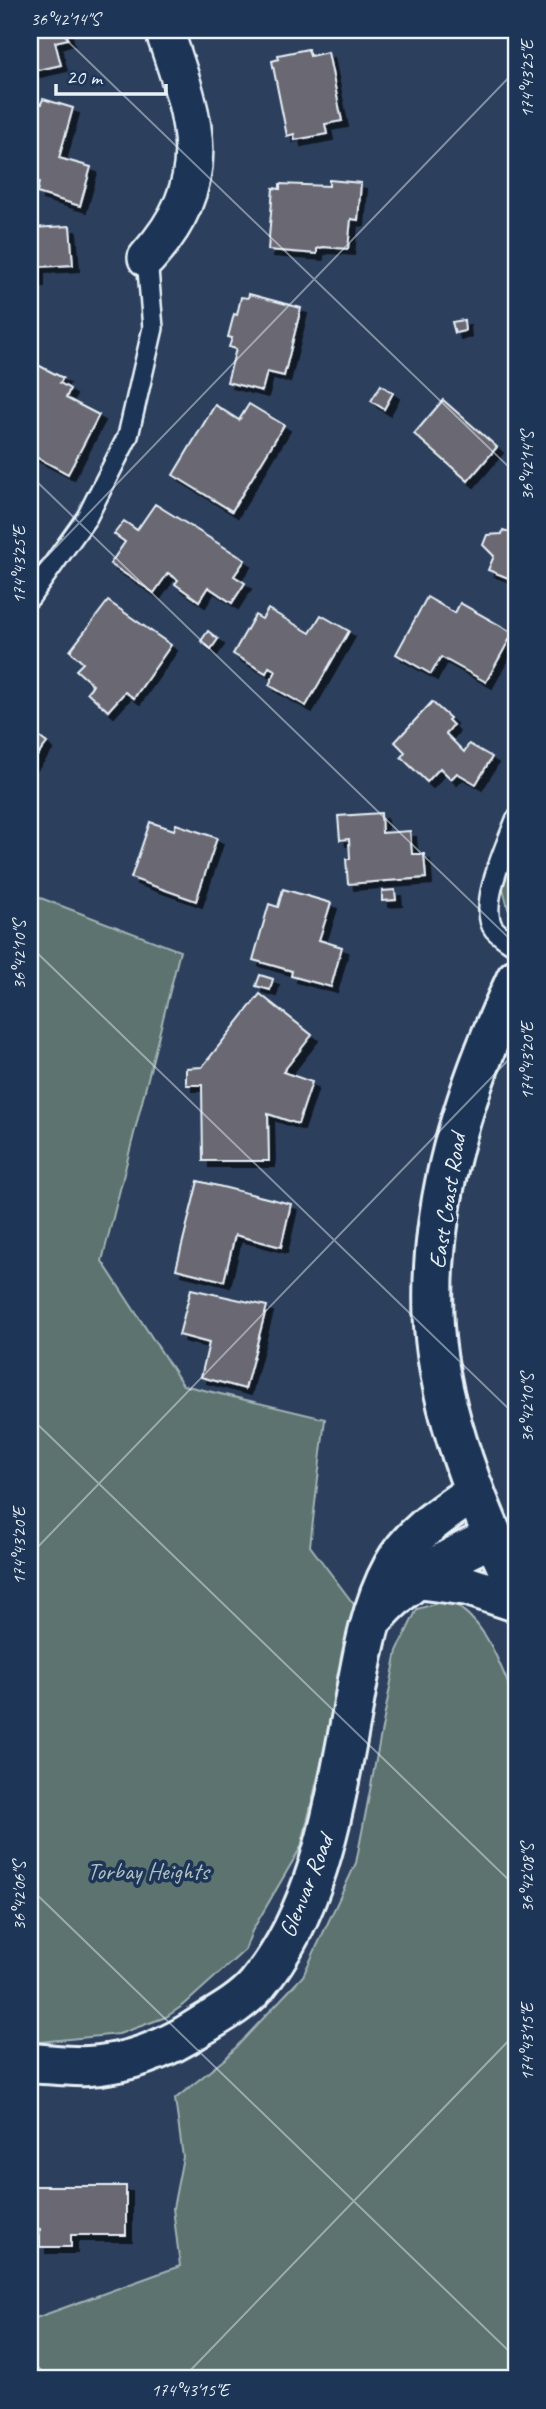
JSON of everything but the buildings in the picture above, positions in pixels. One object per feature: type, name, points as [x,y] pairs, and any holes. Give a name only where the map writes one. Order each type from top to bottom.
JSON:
[{"type":"main road","name":"East Coast Road","points":[[516,979],[473,1078],[444,1184],[436,1242],[434,1303],[440,1365],[474,1492],[516,1587]]},
{"type":"main road","name":"Glenvar Road","points":[[30,2063],[88,2066],[132,2059],[176,2043],[255,1988],[280,1951],[303,1907],[328,1835],[373,1619],[386,1580],[401,1553],[434,1520],[474,1492]]},
{"type":"main road","points":[[373,1619],[416,1579],[462,1551],[493,1538]]},
{"type":"main road","points":[[416,1579],[468,1586],[516,1601]]},
{"type":"street","points":[[147,258],[165,238],[184,207],[195,144],[189,104],[164,30]]},
{"type":"lane","points":[[30,597],[87,517],[128,436],[153,328],[147,258]]},
{"type":"lane","points":[[516,820],[492,887],[488,911],[493,928],[516,946]]},
{"type":"green space","points":[[516,845],[516,891],[508,908],[501,881]]},
{"type":"green space","name":"Torbay Heights","points":[[30,894],[180,951],[102,1261],[183,1385],[325,1419],[310,1546],[358,1610],[301,1847],[252,1931],[245,1950],[185,2004],[166,2017],[119,2034],[39,2042],[30,2041]]},
{"type":"green space","points":[[448,1600],[462,1609],[482,1631],[516,1702],[516,2379],[30,2379],[30,2320],[180,2266],[173,2208],[183,2157],[175,2099],[226,2058],[303,1976],[356,1863],[397,1651],[417,1609]]}]
